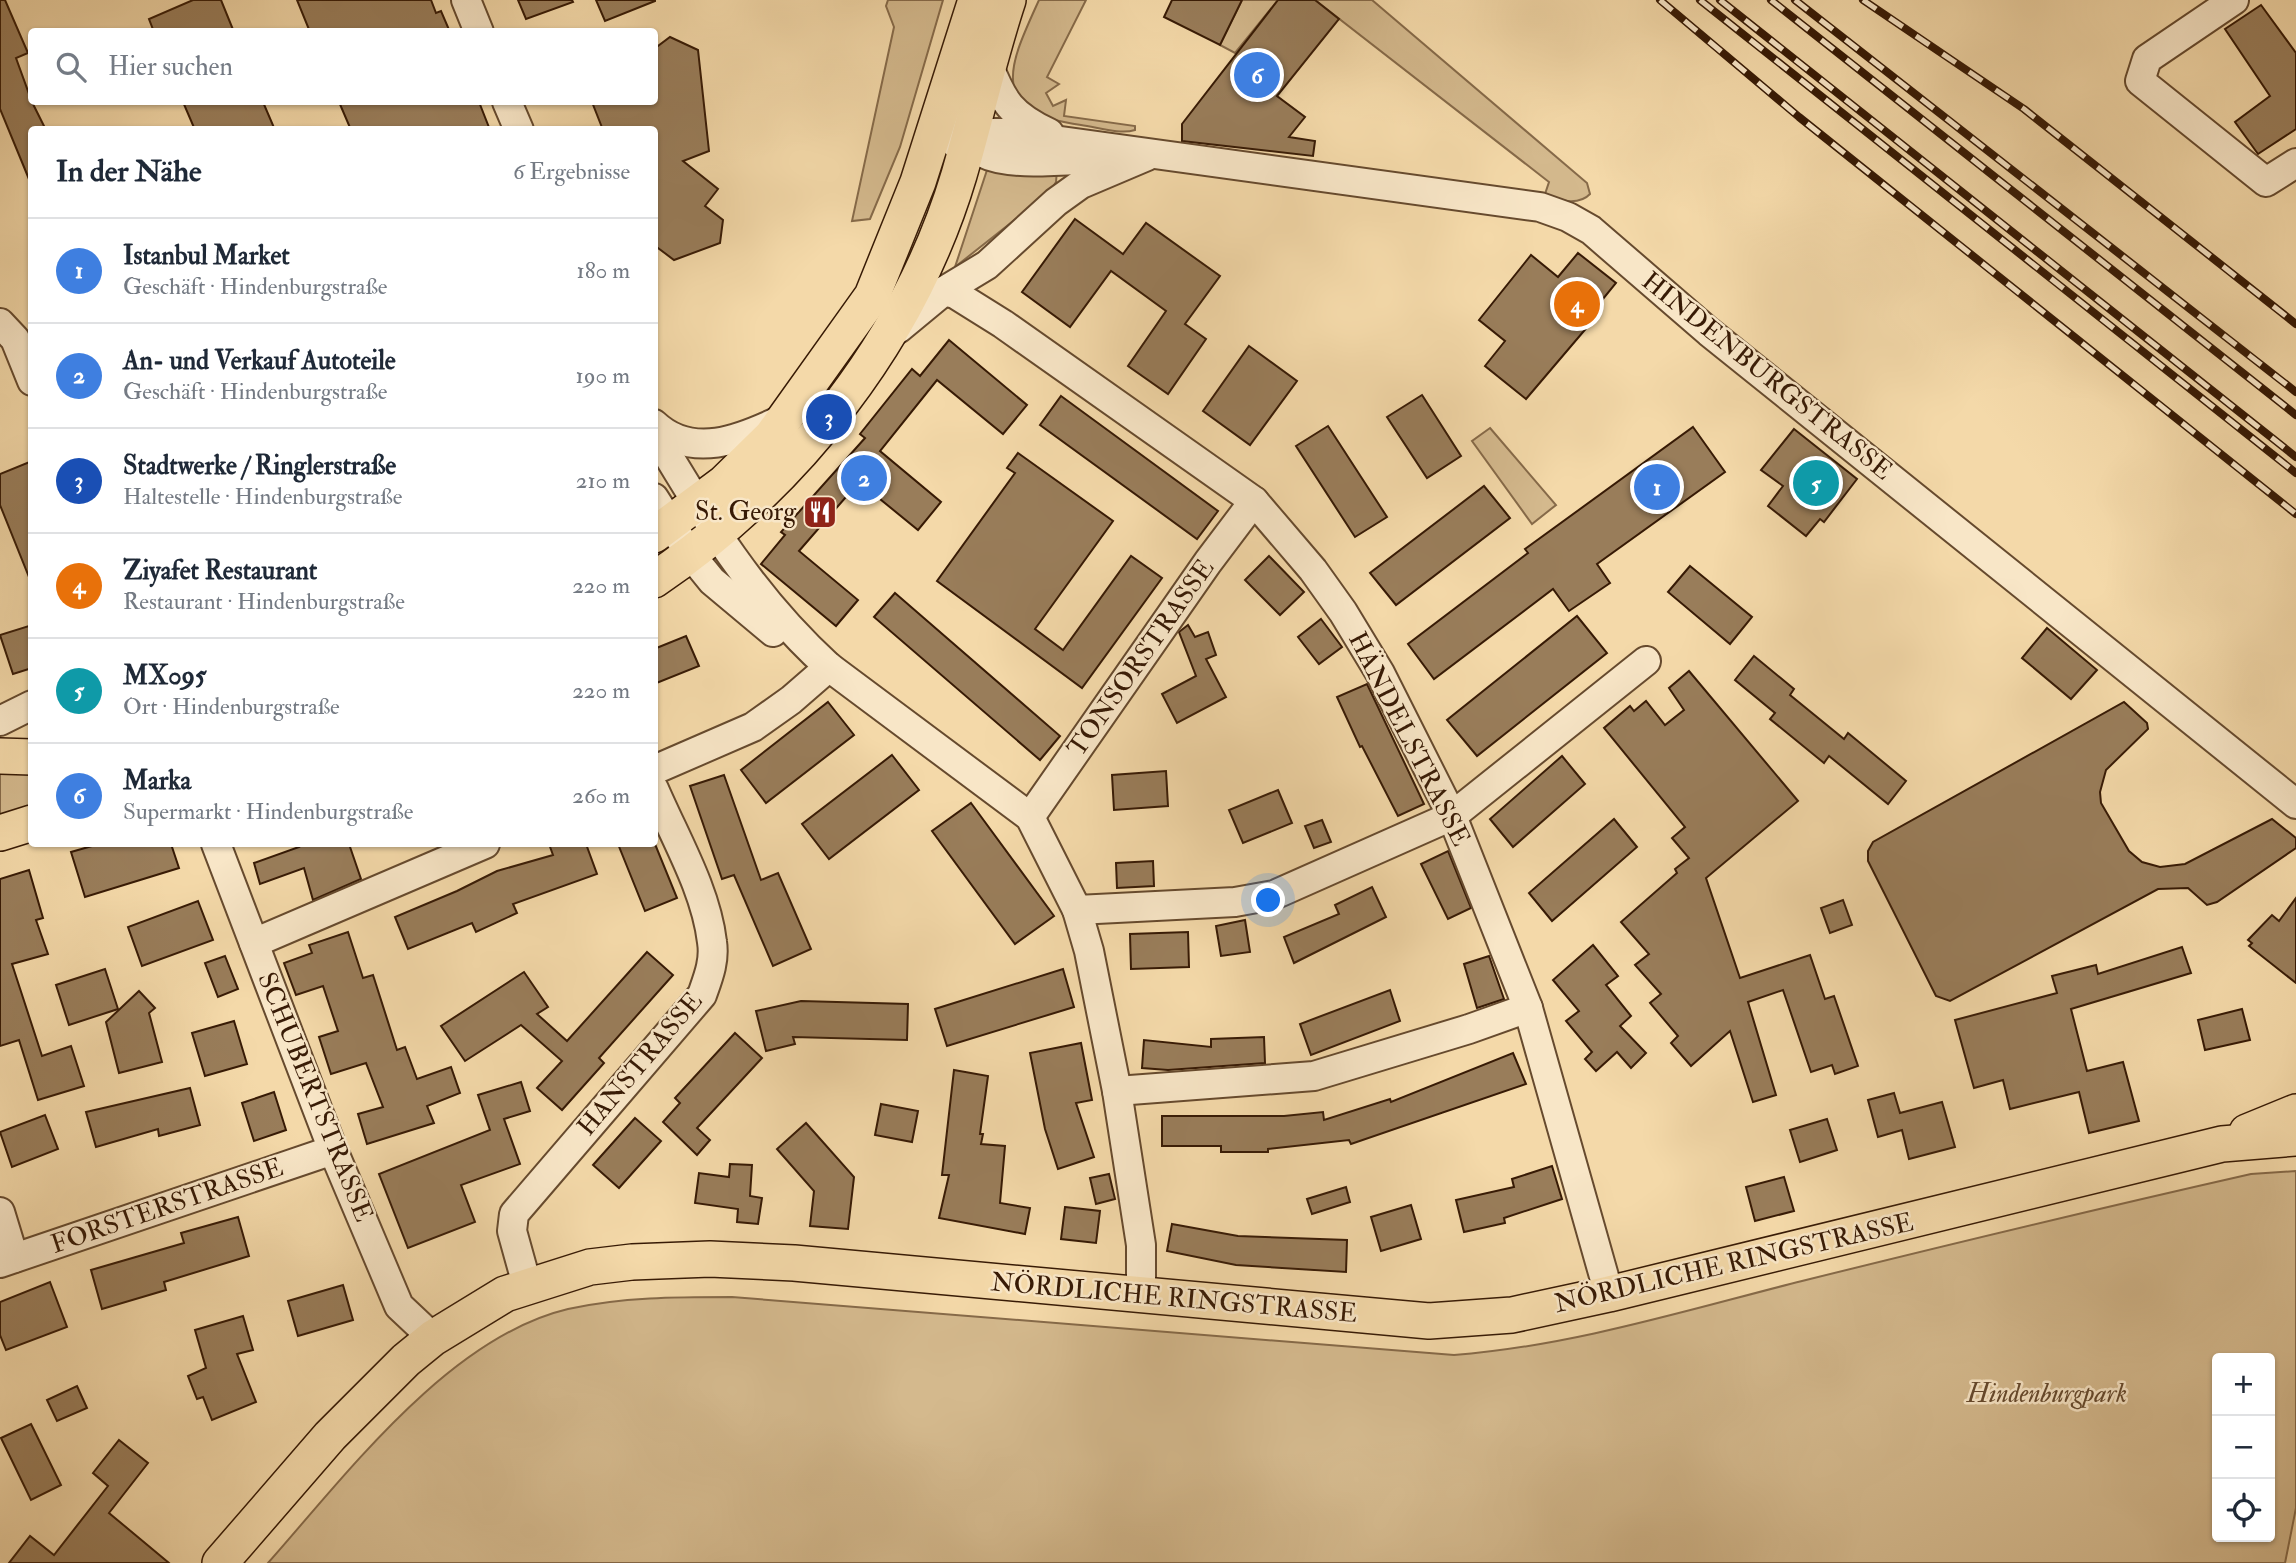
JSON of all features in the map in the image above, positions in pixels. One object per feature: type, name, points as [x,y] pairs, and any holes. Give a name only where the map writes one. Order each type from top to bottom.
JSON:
[{"type":"main road","points":[[947,90],[976,0]]},
{"type":"main road","points":[[658,577],[690,554],[725,547],[809,443],[883,343],[933,248],[959,176],[988,64],[1008,0]]},
{"type":"main road","name":"HINDENBURGSTRASSE","points":[[660,519],[699,504],[772,436],[790,415],[872,296],[918,182],[947,90]]},
{"type":"main road","points":[[0,756],[28,757]]},
{"type":"main road","points":[[0,833],[28,824]]},
{"type":"main road","name":"NÖRDLICHE RINGSTRASSE","points":[[2222,1144],[2278,1117],[2296,1112]]},
{"type":"main road","name":"NÖRDLICHE RINGSTRASSE","points":[[220,1563],[330,1436],[433,1338],[505,1294],[590,1267],[710,1259],[794,1263],[1141,1297],[1429,1321],[1512,1315],[1609,1294],[2222,1144],[2296,1138]]},
{"type":"street","points":[[466,0],[477,28]]},
{"type":"street","points":[[2234,0],[2147,59],[2140,80],[2266,182],[2296,163]]},
{"type":"street","points":[[988,64],[1001,96],[1015,114],[1067,141]]},
{"type":"street","name":"HINDENBURGSTRASSE","points":[[947,90],[954,115],[968,138],[984,154],[1003,159],[1070,161],[1148,156]]},
{"type":"street","points":[[509,105],[517,126]]},
{"type":"street","name":"HINDENBURGSTRASSE","points":[[918,182],[946,149],[968,138],[989,132],[1067,141],[1148,156],[1540,207],[1568,217],[1591,230],[1709,332],[2296,804]]},
{"type":"street","points":[[883,343],[944,291],[987,265],[1056,202],[1081,184],[1148,156]]},
{"type":"street","name":"HÄNDELSTRASSE","points":[[987,265],[987,294],[1003,324]]},
{"type":"street","name":"HÄNDELSTRASSE","points":[[944,291],[955,294],[1003,324],[1254,501],[1313,570],[1343,612],[1380,673],[1452,816],[1528,1008],[1609,1294]]},
{"type":"street","points":[[0,323],[15,339],[28,371]]},
{"type":"street","points":[[658,427],[673,436],[717,445],[743,437],[790,415]]},
{"type":"street","points":[[658,438],[725,547],[776,615],[829,667],[1030,817],[1077,910],[1089,951],[1117,1091],[1141,1245],[1141,1297]]},
{"type":"street","name":"TONSORSTRASSE","points":[[1030,817],[1208,562],[1254,501]]},
{"type":"street","points":[[660,519],[712,581],[797,651],[829,667]]},
{"type":"street","points":[[1077,910],[1235,902],[1274,895],[1452,816],[1646,661]]},
{"type":"street","points":[[658,768],[753,727],[791,701],[829,667]]},
{"type":"street","points":[[0,721],[28,707]]},
{"type":"street","name":"HANSTRASSE","points":[[527,1285],[512,1231],[514,1214],[702,995],[711,969],[713,943],[700,895],[658,798]]},
{"type":"street","name":"SCHUBERTSTRASSE","points":[[217,847],[333,1150],[399,1306],[433,1338]]},
{"type":"street","points":[[254,943],[478,847]]},
{"type":"street","points":[[1117,1091],[1314,1076],[1469,1029],[1528,1008]]},
{"type":"street","name":"FORSTERSTRASSE","points":[[7,1260],[333,1150]]},
{"type":"street","points":[[0,1212],[7,1260]]},
{"type":"green space","points":[[888,0],[943,0],[900,147],[870,219],[852,221],[894,27],[886,6]]},
{"type":"green space","points":[[1039,0],[1086,0],[1047,77],[1059,84],[1046,93],[1053,106],[1066,100],[1064,116],[1135,126],[1135,130],[1116,131],[1050,119],[1030,109],[1018,97],[1013,82],[1014,64]]},
{"type":"green space","points":[[1242,0],[1278,0],[1235,53],[1220,45]]},
{"type":"green space","points":[[1315,0],[1372,0],[1587,183],[1590,194],[1575,201],[1544,197],[1549,182]]},
{"type":"green space","points":[[988,167],[1057,170],[1056,182],[1050,192],[955,267]]},
{"type":"green space","points":[[1490,428],[1556,505],[1532,524],[1472,441]]},
{"type":"green space","points":[[0,766],[28,767],[28,810],[0,819]]},
{"type":"green space","name":"Hindenburgpark","points":[[2296,1171],[2296,1508],[2285,1563],[268,1563],[366,1451],[441,1378],[482,1348],[524,1324],[588,1305],[629,1300],[732,1297],[1454,1355],[1542,1344],[1629,1326],[2082,1213],[2251,1174]]},
{"type":"building","points":[[0,0],[5,0],[28,53],[16,58],[28,91],[28,105],[34,105],[44,126],[28,126],[28,177],[0,109]]},
{"type":"building","points":[[193,0],[221,0],[232,28],[152,28],[149,19]]},
{"type":"building","points":[[297,0],[431,0],[436,13],[441,11],[448,28],[308,28]]},
{"type":"building","points":[[518,0],[572,0],[573,2],[526,19]]},
{"type":"building","points":[[596,0],[655,0],[655,1],[605,21]]},
{"type":"building","points":[[1172,0],[1242,0],[1220,45],[1164,17]]},
{"type":"building","points":[[1278,0],[1315,0],[1339,19],[1277,96],[1305,117],[1289,137],[1315,141],[1313,156],[1182,141],[1182,124]]},
{"type":"building","points":[[2261,5],[2296,53],[2296,129],[2258,154],[2235,122],[2270,96],[2225,29]]},
{"type":"building","points":[[670,37],[698,50],[709,151],[683,161],[718,189],[705,206],[723,220],[720,243],[674,260],[658,248],[658,126],[601,126],[593,105],[658,105],[658,46]]},
{"type":"building","points":[[184,105],[264,105],[273,126],[193,126]]},
{"type":"building","points":[[340,105],[480,105],[488,126],[349,126]]},
{"type":"building","points":[[1075,219],[1123,254],[1146,223],[1220,276],[1185,324],[1206,339],[1168,394],[1128,366],[1166,311],[1111,271],[1070,327],[1022,292]]},
{"type":"building","points":[[1578,253],[1616,283],[1585,321],[1589,325],[1526,399],[1485,366],[1505,341],[1479,320],[1531,255],[1558,277]]},
{"type":"building","points":[[949,340],[1027,405],[1003,434],[937,380],[880,451],[941,502],[918,530],[859,482],[799,551],[858,600],[836,626],[761,564],[785,535],[781,532],[865,438],[860,434],[912,369],[920,376]]},
{"type":"building","points":[[1249,346],[1297,381],[1250,445],[1203,411]]},
{"type":"building","points":[[1422,395],[1461,456],[1427,478],[1387,417]]},
{"type":"building","points":[[1061,396],[1218,511],[1197,539],[1040,425]]},
{"type":"building","points":[[1328,426],[1387,517],[1355,537],[1296,446]]},
{"type":"building","points":[[1693,427],[1725,472],[1597,564],[1610,583],[1569,611],[1553,589],[1434,679],[1408,644],[1528,553],[1525,549]]},
{"type":"building","points":[[1794,429],[1857,479],[1824,522],[1820,519],[1806,536],[1768,506],[1783,486],[1761,470]]},
{"type":"building","points":[[1018,453],[1113,521],[1035,629],[1063,650],[1131,556],[1162,578],[1082,688],[937,581],[1015,473],[1007,468]]},
{"type":"building","points":[[28,463],[28,575],[0,505],[0,474]]},
{"type":"building","points":[[1484,486],[1510,518],[1396,605],[1370,573]]},
{"type":"building","points":[[1269,556],[1304,592],[1280,615],[1245,580]]},
{"type":"building","points":[[1690,566],[1752,617],[1730,644],[1668,592]]},
{"type":"building","points":[[895,593],[1060,736],[1040,760],[874,617]]},
{"type":"building","points":[[1577,616],[1607,653],[1477,756],[1447,720]]},
{"type":"building","points":[[1321,619],[1342,647],[1319,664],[1298,637]]},
{"type":"building","points":[[1188,625],[1195,637],[1208,632],[1216,655],[1206,659],[1226,697],[1177,723],[1162,694],[1196,676],[1179,632]]},
{"type":"building","points":[[28,626],[28,669],[13,674],[0,635]]},
{"type":"building","points":[[2047,628],[2097,670],[2071,699],[2022,658]]},
{"type":"building","points":[[686,636],[699,666],[658,682],[658,647]]},
{"type":"building","points":[[1754,656],[1794,689],[1790,695],[1844,739],[1848,733],[1906,781],[1888,804],[1829,756],[1824,763],[1770,719],[1775,713],[1735,680]]},
{"type":"building","points":[[1689,671],[1798,801],[1706,878],[1740,978],[1810,955],[1825,999],[1834,996],[1858,1066],[1835,1074],[1832,1065],[1811,1072],[1783,990],[1748,1002],[1776,1095],[1753,1102],[1730,1031],[1691,1066],[1671,1043],[1678,1036],[1650,1003],[1661,994],[1635,965],[1649,954],[1621,922],[1677,873],[1675,869],[1689,858],[1672,838],[1685,827],[1604,728],[1630,706],[1634,711],[1646,701],[1665,725],[1684,710],[1669,688]]},
{"type":"building","points":[[1367,684],[1424,804],[1398,816],[1362,746],[1360,747],[1337,697]]},
{"type":"building","points":[[828,702],[854,735],[766,803],[741,770]]},
{"type":"building","points":[[2124,702],[2147,723],[2148,729],[2106,770],[2100,792],[2101,803],[2129,851],[2142,862],[2160,867],[2185,864],[2272,819],[2296,838],[2296,848],[2217,902],[2207,905],[2188,888],[2158,889],[1950,1001],[1936,996],[1868,861],[1868,851],[1873,842]]},
{"type":"building","points":[[892,755],[919,790],[829,859],[802,824]]},
{"type":"building","points":[[1562,756],[1585,784],[1513,847],[1490,819]]},
{"type":"building","points":[[1166,771],[1168,806],[1114,810],[1112,775]]},
{"type":"building","points":[[724,775],[761,880],[778,873],[811,949],[773,966],[734,875],[722,879],[690,786]]},
{"type":"building","points":[[1278,790],[1292,823],[1243,843],[1229,810]]},
{"type":"building","points":[[971,803],[1054,916],[1015,944],[932,831]]},
{"type":"building","points":[[1614,819],[1637,847],[1552,921],[1529,893]]},
{"type":"building","points":[[1322,820],[1331,842],[1314,848],[1305,826]]},
{"type":"building","points":[[88,847],[172,847],[179,868],[85,897],[71,852]]},
{"type":"building","points":[[299,847],[350,847],[361,879],[313,900],[304,868],[260,884],[254,863]]},
{"type":"building","points":[[550,847],[587,847],[597,874],[513,904],[517,913],[476,932],[472,923],[408,949],[395,917],[497,871],[553,855]]},
{"type":"building","points":[[619,847],[656,847],[677,898],[645,911]]},
{"type":"building","points":[[1448,851],[1471,908],[1448,919],[1421,864]]},
{"type":"building","points":[[1153,861],[1154,886],[1117,888],[1116,863]]},
{"type":"building","points":[[29,870],[43,918],[36,920],[48,954],[12,964],[42,1056],[71,1046],[84,1086],[38,1100],[19,1040],[0,1046],[0,879]]},
{"type":"building","points":[[1372,887],[1386,917],[1294,963],[1284,937],[1339,914],[1335,905]]},
{"type":"building","points":[[2296,898],[2296,983],[2249,946],[2252,943],[2248,940],[2272,915],[2279,921]]},
{"type":"building","points":[[1843,900],[1852,925],[1830,933],[1821,908]]},
{"type":"building","points":[[198,901],[213,940],[142,966],[128,927]]},
{"type":"building","points":[[1245,920],[1250,952],[1221,956],[1216,926]]},
{"type":"building","points":[[348,932],[363,978],[373,975],[397,1050],[405,1047],[417,1079],[451,1067],[460,1093],[427,1106],[434,1123],[367,1144],[358,1114],[383,1107],[366,1063],[331,1074],[319,1037],[338,1031],[323,986],[296,995],[284,963],[312,953],[309,945]]},
{"type":"building","points":[[1188,932],[1189,967],[1131,969],[1130,934]]},
{"type":"building","points":[[1593,945],[1618,976],[1606,985],[1631,1016],[1620,1026],[1646,1053],[1631,1068],[1617,1052],[1596,1071],[1585,1059],[1592,1052],[1566,1021],[1579,1011],[1553,980]]},
{"type":"building","points":[[2182,947],[2191,973],[2071,1009],[2087,1071],[2123,1062],[2139,1121],[2089,1133],[2079,1092],[2010,1109],[2003,1080],[1974,1088],[1955,1020],[2057,993],[2052,976],[2096,965],[2098,974]]},
{"type":"building","points":[[647,952],[673,975],[599,1058],[604,1063],[562,1110],[537,1088],[562,1061],[521,1025],[465,1061],[441,1026],[524,972],[548,1007],[537,1014],[567,1041]]},
{"type":"building","points":[[225,956],[238,989],[218,997],[205,963]]},
{"type":"building","points":[[1489,956],[1504,999],[1477,1008],[1464,964]]},
{"type":"building","points":[[105,969],[118,1009],[69,1025],[56,985]]},
{"type":"building","points":[[1063,969],[1074,1007],[947,1046],[935,1009]]},
{"type":"building","points":[[1390,990],[1400,1021],[1311,1055],[1300,1024]]},
{"type":"building","points":[[139,991],[155,1008],[149,1013],[162,1062],[119,1073],[106,1022]]},
{"type":"building","points":[[801,1001],[908,1004],[907,1040],[793,1037],[795,1044],[766,1051],[756,1011]]},
{"type":"building","points":[[2242,1009],[2250,1040],[2205,1050],[2198,1020]]},
{"type":"building","points":[[234,1021],[247,1064],[205,1076],[192,1033]]},
{"type":"building","points":[[735,1033],[762,1058],[697,1128],[710,1140],[697,1155],[663,1122],[680,1103],[675,1098]]},
{"type":"building","points":[[1264,1037],[1265,1063],[1168,1070],[1142,1068],[1144,1040],[1211,1047],[1211,1039]]},
{"type":"building","points":[[1081,1043],[1092,1100],[1076,1103],[1094,1157],[1058,1169],[1045,1129],[1030,1053]]},
{"type":"building","points":[[1513,1053],[1526,1084],[1351,1144],[1349,1140],[1268,1149],[1268,1152],[1221,1152],[1221,1146],[1162,1146],[1162,1116],[1284,1116],[1323,1112],[1324,1120],[1390,1099],[1391,1102]]},
{"type":"building","points":[[954,1070],[988,1076],[981,1144],[1005,1146],[1000,1203],[1030,1208],[1025,1234],[939,1218],[949,1175],[942,1175]]},
{"type":"building","points":[[521,1082],[530,1111],[504,1119],[520,1164],[461,1185],[475,1222],[408,1248],[379,1174],[490,1130],[478,1095]]},
{"type":"building","points":[[190,1088],[200,1125],[159,1136],[158,1129],[96,1147],[86,1112]]},
{"type":"building","points":[[274,1092],[286,1130],[254,1141],[242,1103]]},
{"type":"building","points":[[1894,1093],[1900,1113],[1942,1102],[1955,1147],[1909,1159],[1902,1130],[1878,1137],[1868,1100]]},
{"type":"building","points":[[881,1104],[918,1111],[912,1142],[875,1135]]},
{"type":"building","points":[[45,1115],[58,1149],[12,1167],[0,1132]]},
{"type":"building","points":[[635,1118],[661,1141],[619,1188],[593,1165]]},
{"type":"building","points":[[1827,1119],[1837,1150],[1800,1162],[1790,1130]]},
{"type":"building","points":[[806,1123],[854,1177],[848,1229],[810,1226],[814,1191],[777,1149]]},
{"type":"building","points":[[730,1164],[752,1165],[750,1196],[762,1198],[758,1224],[737,1222],[738,1209],[695,1203],[699,1173],[729,1177]]},
{"type":"building","points":[[1552,1166],[1562,1199],[1504,1218],[1505,1223],[1464,1232],[1456,1200],[1514,1187],[1512,1179]]},
{"type":"building","points":[[1109,1174],[1115,1199],[1096,1204],[1090,1178]]},
{"type":"building","points":[[1784,1177],[1794,1211],[1755,1221],[1746,1187]]},
{"type":"building","points":[[1346,1187],[1350,1202],[1312,1214],[1307,1199]]},
{"type":"building","points":[[1411,1205],[1421,1239],[1381,1251],[1371,1217]]},
{"type":"building","points":[[1065,1207],[1100,1211],[1096,1243],[1061,1239]]},
{"type":"building","points":[[238,1217],[249,1256],[164,1282],[166,1290],[102,1309],[91,1270],[184,1243],[181,1233]]},
{"type":"building","points":[[1172,1224],[1238,1236],[1347,1240],[1346,1272],[1236,1265],[1167,1251]]},
{"type":"building","points":[[50,1282],[67,1327],[6,1350],[0,1335],[0,1302]]},
{"type":"building","points":[[343,1285],[353,1320],[298,1336],[288,1301]]},
{"type":"building","points":[[243,1316],[253,1350],[237,1354],[256,1402],[212,1420],[203,1397],[197,1399],[188,1376],[206,1368],[195,1330]]},
{"type":"building","points":[[77,1386],[87,1408],[57,1421],[47,1400]]},
{"type":"building","points":[[31,1424],[61,1485],[31,1500],[1,1438]]},
{"type":"building","points":[[119,1440],[148,1463],[109,1513],[169,1563],[9,1563],[30,1536],[54,1555],[108,1486],[93,1473]]},
{"type":"railway","points":[[1660,0],[1799,117],[2296,514]]},
{"type":"railway","points":[[1700,0],[2296,473]]},
{"type":"railway","points":[[1720,0],[2296,457]]},
{"type":"railway","points":[[1771,0],[2296,415]]},
{"type":"railway","points":[[1795,0],[2296,392]]},
{"type":"railway","points":[[1863,0],[2024,109],[2296,324]]},
{"type":"place","name":"Marka","points":[[1257,75]]},
{"type":"place","name":"Ziyafet Restaurant","points":[[1577,304]]},
{"type":"place","name":"Stadtwerke / Ringlerstraße","points":[[829,417]]},
{"type":"place","name":"An- und Verkauf Autoteile","points":[[864,478]]},
{"type":"place","name":"MX095","points":[[1816,483]]},
{"type":"place","name":"Istanbul Market","points":[[1657,487]]},
{"type":"place","name":"St. Georg","points":[[820,512]]}]
